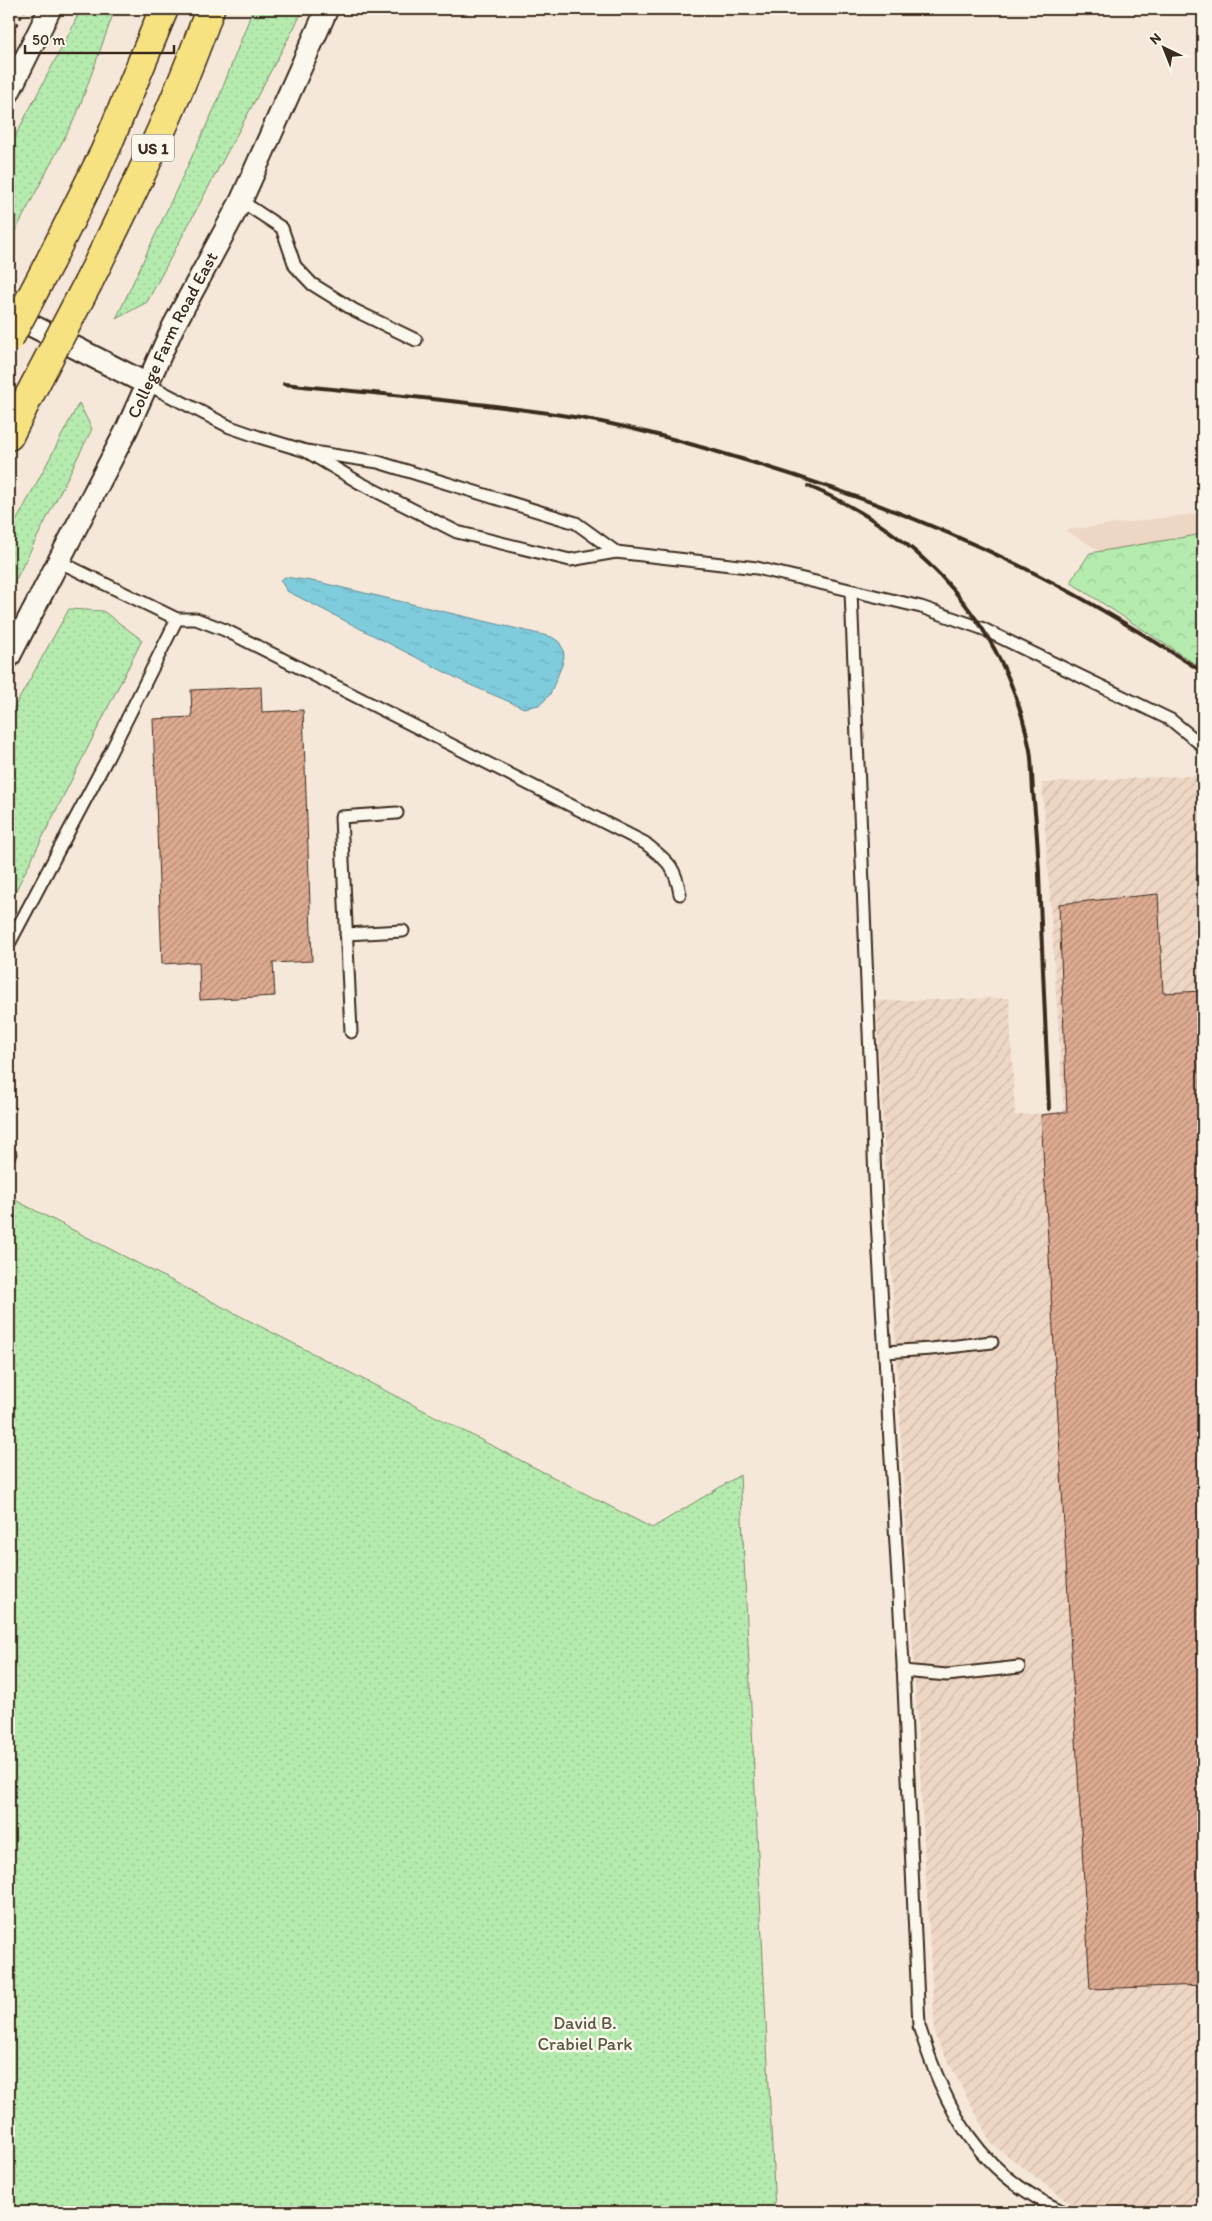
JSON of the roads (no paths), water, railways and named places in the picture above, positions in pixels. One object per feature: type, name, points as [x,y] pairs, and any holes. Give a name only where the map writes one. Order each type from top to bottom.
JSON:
[{"type":"highway","name":"US 1","points":[[9,339],[105,151],[164,9]]},
{"type":"highway","name":"US 1","points":[[9,436],[88,283],[148,160],[178,93],[210,9]]},
{"type":"street","points":[[9,92],[50,9]]},
{"type":"street","name":"College Farm Road East","points":[[9,657],[126,431],[173,327],[241,202],[327,9]]},
{"type":"street","points":[[9,314],[147,384]]},
{"type":"lane","points":[[241,202],[282,228],[296,266],[312,284],[354,310],[416,340]]},
{"type":"lane","points":[[147,384],[230,427],[306,451],[378,462],[576,524],[616,552]]},
{"type":"lane","points":[[306,451],[360,483],[457,532],[570,560],[616,552],[757,568],[851,592],[921,607],[981,628],[1171,720],[1203,746]]},
{"type":"lane","points":[[58,562],[177,619],[196,619],[225,630],[645,843],[666,860],[677,876],[680,894]]},
{"type":"lane","points":[[851,592],[876,1203],[903,1671],[919,2026],[932,2068],[950,2107],[976,2147],[1010,2180],[1042,2203],[1064,2212]]},
{"type":"lane","points":[[9,944],[108,757],[177,619]]},
{"type":"lane","points":[[351,1032],[341,817],[397,813]]},
{"type":"lane","points":[[346,934],[403,931]]},
{"type":"lane","points":[[885,1352],[992,1342]]},
{"type":"lane","points":[[903,1671],[947,1675],[1019,1667]]},
{"type":"water","points":[[285,577],[318,582],[552,637],[559,642],[563,649],[562,665],[550,694],[544,701],[539,705],[524,708],[468,684],[287,591],[280,580]]},
{"type":"railway","points":[[284,384],[423,398],[582,418],[666,437],[768,467],[847,493],[925,523],[1001,557],[1101,609],[1203,672]]},
{"type":"railway","points":[[808,486],[849,506],[888,530],[922,558],[953,590],[980,625],[1002,663],[1019,705],[1030,750],[1037,832],[1049,1109]]},
{"type":"park label","name":"David B. Crabiel Park","points":[[585,2033]]}]
